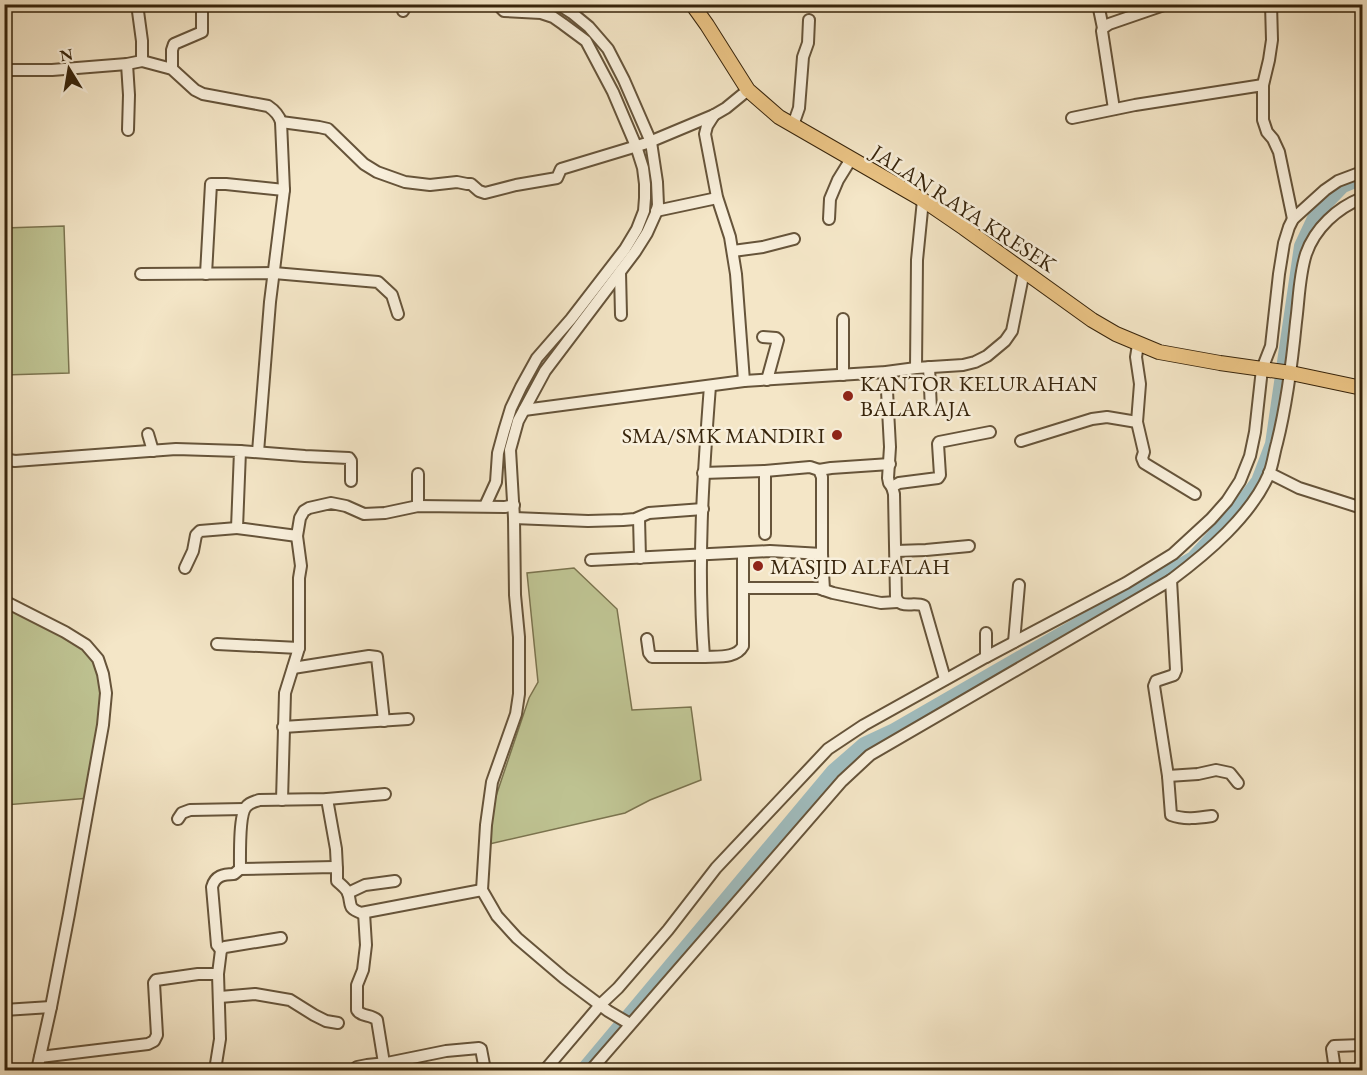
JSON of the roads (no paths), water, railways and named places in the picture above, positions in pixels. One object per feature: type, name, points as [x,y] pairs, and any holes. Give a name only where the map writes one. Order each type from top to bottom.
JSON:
[{"type":"main road","name":"JALAN RAYA KRESEK","points":[[692,4],[748,90],[779,117],[923,200],[1092,320],[1116,334],[1159,352],[1290,373],[1362,388]]},
{"type":"street","points":[[137,4],[142,61]]},
{"type":"street","points":[[172,69],[174,44],[202,32],[202,4]]},
{"type":"street","points":[[1098,4],[1114,109]]},
{"type":"street","points":[[1103,28],[1167,4]]},
{"type":"street","points":[[1270,4],[1272,40],[1263,85],[1263,120],[1279,152],[1293,219]]},
{"type":"street","points":[[500,5],[504,10],[541,13],[553,17],[590,38],[600,51],[610,68],[643,144],[643,168],[651,183],[651,212],[620,272],[544,371],[518,421],[510,450],[510,506],[514,518],[515,595],[519,637],[519,694],[516,714],[492,782],[478,890],[517,938],[564,978],[604,1008],[629,1023]]},
{"type":"street","points":[[561,5],[589,27],[590,38],[610,68]]},
{"type":"street","points":[[793,125],[799,108],[809,20]]},
{"type":"street","points":[[4,69],[52,70],[142,61],[172,69],[195,90],[203,94],[268,106],[274,110],[281,122],[284,190],[270,302],[258,452]]},
{"type":"street","points":[[127,64],[128,130]]},
{"type":"street","points":[[1072,118],[1263,85]]},
{"type":"street","points":[[620,90],[643,144]]},
{"type":"street","points":[[281,122],[328,129],[364,164],[388,177],[430,185],[458,182],[471,184],[484,193],[557,178],[561,169],[643,144],[714,115],[748,90]]},
{"type":"street","points":[[714,115],[705,134],[717,198],[733,251],[744,381]]},
{"type":"street","points":[[829,219],[830,199],[851,159]]},
{"type":"street","points":[[545,1071],[604,1008],[716,868],[828,749],[864,725],[945,679],[1126,583],[1173,554],[1211,519],[1240,481],[1250,456],[1264,369],[1271,346],[1284,243],[1293,219],[1338,181],[1362,172]]},
{"type":"street","points":[[206,274],[211,184],[284,190]]},
{"type":"street","points":[[651,212],[717,198]]},
{"type":"street","points":[[591,1071],[629,1023],[842,781],[870,755],[1171,580],[1218,542],[1251,503],[1269,473],[1284,413],[1300,285],[1306,255],[1326,221],[1343,208],[1362,198]]},
{"type":"street","points":[[916,368],[917,260],[923,200]]},
{"type":"street","points":[[733,251],[795,239]]},
{"type":"street","points":[[486,506],[496,482],[498,453],[511,408],[529,372],[537,358],[630,250]]},
{"type":"street","points":[[524,410],[744,381],[886,372],[975,362],[987,356],[1005,341],[1012,331],[1024,271]]},
{"type":"street","points":[[620,272],[621,315]]},
{"type":"street","points":[[141,274],[274,273],[378,282],[392,296],[398,314]]},
{"type":"street","points":[[843,319],[843,375]]},
{"type":"street","points":[[763,337],[778,340],[767,380]]},
{"type":"street","points":[[1138,345],[1136,357],[1140,384],[1137,423],[1144,452],[1143,461],[1195,495]]},
{"type":"street","points":[[929,367],[931,409]]},
{"type":"street","points":[[886,372],[890,447],[888,478],[894,494],[897,602]]},
{"type":"street","points":[[704,657],[701,555],[703,473],[710,386]]},
{"type":"street","points":[[1021,441],[1092,419],[1107,417],[1137,423]]},
{"type":"street","points":[[892,487],[899,483],[938,478],[940,475],[939,442],[990,432]]},
{"type":"street","points":[[148,434],[153,451]]},
{"type":"street","points":[[4,455],[9,460],[15,461],[176,449],[349,458],[351,481]]},
{"type":"street","points":[[237,528],[240,451]]},
{"type":"street","points":[[703,473],[810,467],[819,470],[890,464]]},
{"type":"street","points":[[819,470],[822,477],[824,590]]},
{"type":"street","points":[[765,471],[765,534]]},
{"type":"street","points":[[1269,473],[1299,488],[1362,508]]},
{"type":"street","points":[[418,474],[418,506]]},
{"type":"street","points":[[282,800],[285,693],[299,648],[301,566],[297,536],[300,518],[304,511],[332,502],[364,514],[385,513],[418,506],[510,506]]},
{"type":"street","points":[[514,518],[623,520],[639,518],[649,513],[703,508]]},
{"type":"street","points":[[639,518],[640,558]]},
{"type":"street","points":[[185,568],[193,551],[196,535],[200,531],[237,528],[297,536]]},
{"type":"street","points":[[896,551],[969,546]]},
{"type":"street","points":[[591,560],[771,551],[822,554]]},
{"type":"street","points":[[647,639],[649,653],[652,657],[734,655],[741,650],[743,646],[742,553]]},
{"type":"street","points":[[1171,580],[1176,670],[1174,675],[1156,681],[1154,686],[1168,776],[1171,815],[1182,818],[1212,816]]},
{"type":"street","points":[[1014,642],[1019,585]]},
{"type":"street","points":[[743,588],[809,588],[881,603],[897,602],[924,606],[945,679]]},
{"type":"street","points":[[4,601],[86,645],[98,659],[106,693],[103,725],[37,1071]]},
{"type":"street","points":[[986,633],[986,657]]},
{"type":"street","points":[[217,644],[299,648]]},
{"type":"street","points":[[293,668],[375,656],[378,658],[384,721]]},
{"type":"street","points":[[283,727],[408,719]]},
{"type":"street","points":[[1168,776],[1216,770],[1230,773],[1238,783]]},
{"type":"street","points":[[240,869],[240,835],[244,809],[251,802],[385,794]]},
{"type":"street","points":[[327,799],[336,849],[337,881],[346,889],[353,911],[364,913],[478,890]]},
{"type":"street","points":[[178,819],[182,813],[190,810],[244,809]]},
{"type":"street","points":[[215,1071],[220,1039],[221,950],[217,945],[212,887],[214,881],[219,876],[234,874],[240,869],[334,867],[337,869]]},
{"type":"street","points":[[348,893],[365,885],[395,881]]},
{"type":"street","points":[[364,913],[366,945],[363,970],[357,985],[357,1010],[377,1020],[379,1066]]},
{"type":"street","points":[[221,950],[225,947],[281,938]]},
{"type":"street","points":[[40,1058],[148,1044],[154,1041],[157,1035],[154,983],[156,980],[198,974],[219,974]]},
{"type":"street","points":[[220,997],[255,994],[290,1000],[326,1021],[338,1023]]},
{"type":"street","points":[[4,1010],[51,1007]]},
{"type":"street","points":[[1335,1071],[1332,1049],[1334,1046],[1362,1045]]},
{"type":"street","points":[[352,1071],[357,1067],[379,1066],[446,1051],[479,1048],[485,1071]]},
{"type":"waterway","points":[[583,1070],[833,771],[864,744],[894,730],[1193,558],[1232,516],[1258,481],[1272,444],[1301,246],[1316,214],[1343,186],[1362,178]]},
{"type":"place","name":"KANTOR KELURAHAN BALARAJA","points":[[848,396]]},
{"type":"place","name":"SMA/SMK MANDIRI","points":[[837,435]]},
{"type":"place","name":"MASJID ALFALAH","points":[[758,566]]}]
